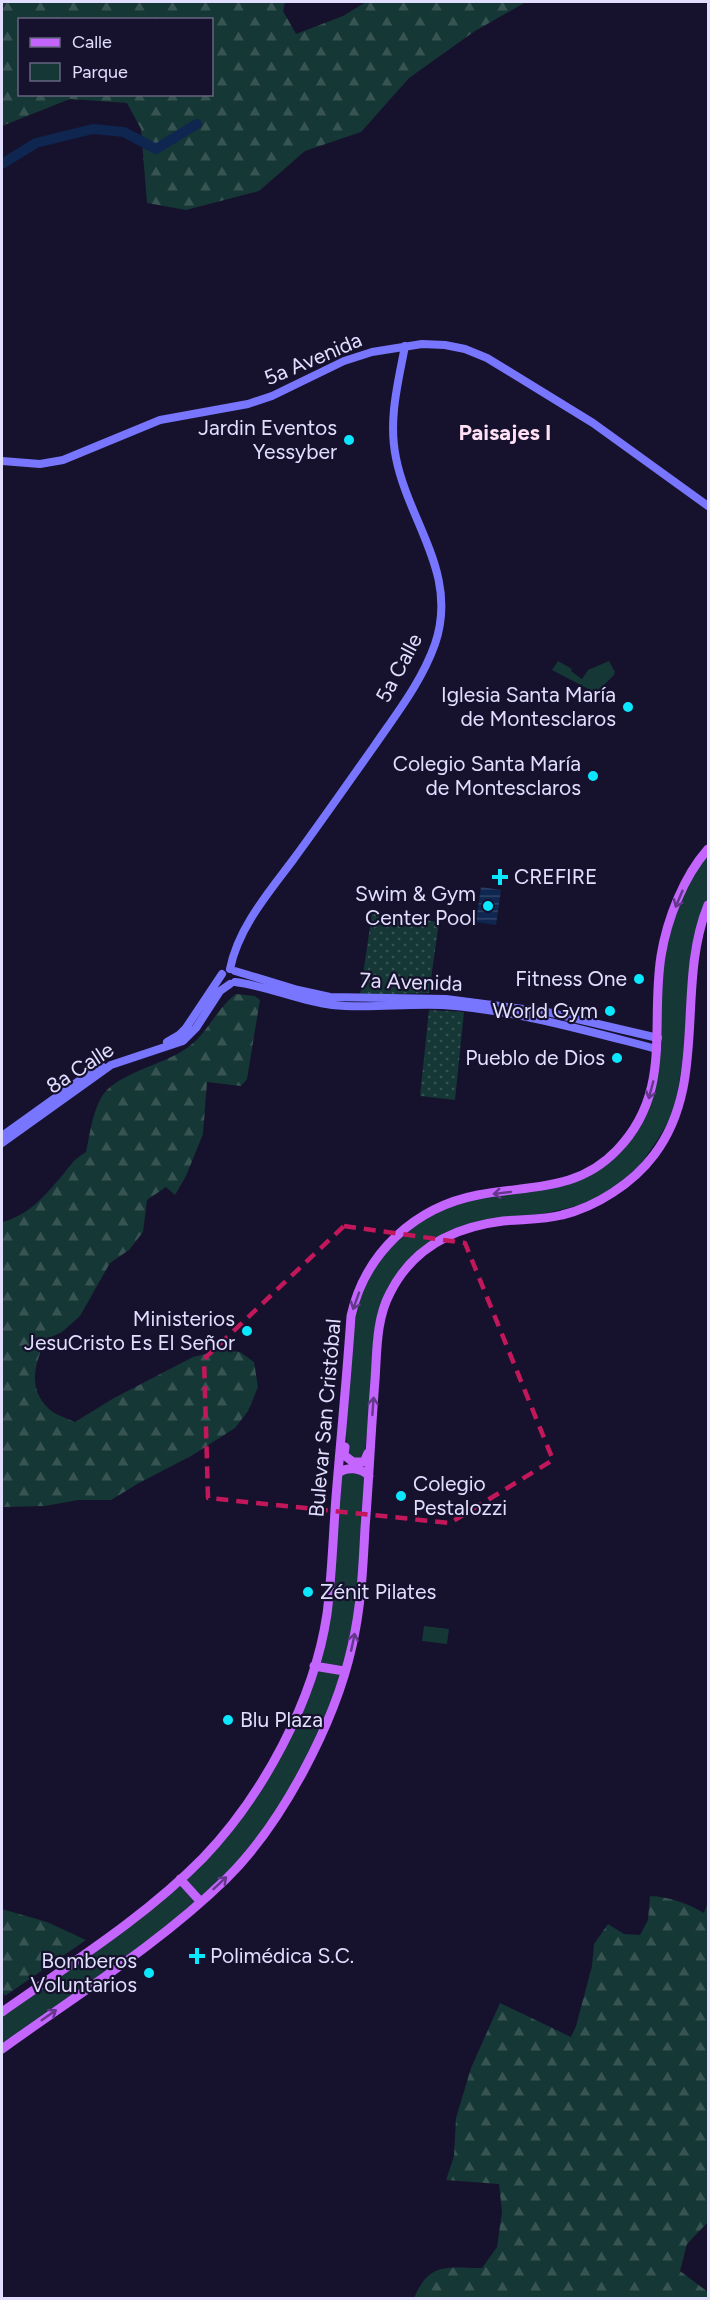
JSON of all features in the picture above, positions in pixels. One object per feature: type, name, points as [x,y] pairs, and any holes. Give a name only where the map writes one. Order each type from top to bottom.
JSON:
[{"type":"main road","name":"Bulevar San Cristóbal","points":[[2,2012],[104,1940],[180,1879],[227,1831],[267,1774],[287,1737],[314,1666],[326,1615],[353,1306],[369,1270],[386,1245],[410,1223],[451,1202],[480,1194],[555,1185],[576,1179],[604,1161],[628,1137],[646,1108],[655,1075],[661,956],[667,930],[686,884],[708,849]]},
{"type":"main road","points":[[2,2049],[146,1948],[200,1901],[244,1858],[278,1812],[317,1742],[351,1651],[357,1624],[381,1323],[388,1295],[414,1258],[443,1236],[464,1228],[562,1215],[582,1208],[614,1191],[654,1155],[679,1110],[684,1088],[693,961],[708,905]]},
{"type":"main road","points":[[344,1409],[347,1419],[344,1455],[353,1462],[364,1461],[371,1446]]},
{"type":"main road","points":[[338,1473],[347,1469],[361,1470],[369,1476]]},
{"type":"main road","points":[[314,1666],[344,1671]]},
{"type":"main road","points":[[180,1879],[200,1901]]},
{"type":"street","name":"5a Avenida","points":[[2,461],[40,464],[63,460],[160,420],[256,401],[295,387],[344,361],[372,352],[405,346],[445,345],[465,349],[487,358],[593,423],[708,506]]},
{"type":"street","name":"5a Calle","points":[[229,971],[245,928],[334,804],[420,678],[440,627],[442,613],[439,575],[404,488],[394,446],[393,412],[405,346]]},
{"type":"street","points":[[229,971],[237,978],[232,983],[224,981],[229,971]]},
{"type":"street","name":"7a Avenida","points":[[229,971],[330,998],[446,999],[547,1012],[658,1038]]},
{"type":"street","name":"8a Calle","points":[[161,1046],[186,1028],[229,971]]},
{"type":"street","name":"7a Avenida","points":[[232,983],[314,1003],[337,1006],[443,1005],[492,1012],[595,1033],[657,1049]]},
{"type":"street","name":"8a Calle","points":[[2,1136],[103,1064],[183,1041],[192,1033],[220,991],[232,983]]},
{"type":"street","points":[[595,1033],[597,1023]]},
{"type":"street","points":[[171,1040],[175,1041],[192,1033]]},
{"type":"street","name":"8a Calle","points":[[2,1143],[118,1059]]},
{"type":"highlighted area","points":[[344,1226],[465,1243],[553,1460],[450,1523],[208,1498],[204,1359]]},
{"type":"green space","points":[[2,2],[285,2],[283,11],[296,34],[343,16],[366,2],[526,2],[475,31],[409,78],[361,132],[305,151],[259,191],[186,210],[147,203],[141,129],[127,103],[70,99],[2,126]]},
{"type":"green space","points":[[558,661],[572,669],[571,671],[582,679],[588,670],[609,661],[615,672],[596,693],[552,670]]},
{"type":"green space","points":[[708,853],[708,901],[692,946],[682,1065],[674,1112],[640,1165],[613,1189],[581,1205],[542,1214],[470,1224],[453,1229],[436,1238],[386,1293],[372,1377],[365,1452],[363,1457],[354,1459],[347,1452],[345,1411],[354,1316],[360,1294],[382,1255],[427,1216],[475,1198],[549,1189],[602,1165],[647,1112],[664,956],[670,929],[688,884]]},
{"type":"green space","points":[[372,913],[439,922],[429,993],[360,995]]},
{"type":"green space","points":[[236,994],[255,996],[260,1000],[247,1079],[241,1086],[207,1082],[203,1134],[186,1176],[175,1195],[166,1187],[147,1200],[143,1232],[129,1250],[110,1263],[80,1316],[62,1332],[45,1340],[36,1367],[35,1385],[42,1401],[49,1409],[75,1422],[114,1398],[193,1357],[222,1350],[240,1352],[254,1362],[258,1387],[248,1411],[235,1428],[191,1456],[111,1500],[78,1500],[45,1506],[2,1507],[2,1222],[34,1205],[74,1161],[86,1152],[95,1111],[108,1089],[128,1076],[187,1048]]},
{"type":"green space","points":[[429,1010],[464,1012],[455,1100],[420,1096]]},
{"type":"green space","points":[[360,1472],[366,1477],[356,1611],[344,1669],[317,1664],[342,1474]]},
{"type":"green space","points":[[424,1626],[449,1629],[447,1644],[422,1641]]},
{"type":"green space","points":[[315,1668],[342,1672],[318,1736],[281,1803],[242,1858],[201,1898],[183,1879],[269,1775]]},
{"type":"green space","points":[[180,1882],[198,1901],[175,1921],[2,2045],[2,2015]]},
{"type":"green space","points":[[650,1896],[678,1901],[704,1913],[708,1902],[708,2222],[687,2244],[680,2271],[708,2292],[708,2298],[414,2298],[420,2286],[433,2272],[449,2268],[482,2268],[497,2247],[502,2212],[499,2184],[446,2180],[454,2156],[456,2118],[471,2068],[500,2003],[571,2037],[592,1966],[594,1944],[608,1924],[624,1934],[640,1935],[648,1920]]},
{"type":"green space","points":[[2,1909],[47,1922],[86,1940],[5,1996],[2,1991]]},
{"type":"water","name":"Swim & Gym Center Pool","points":[[481,887],[501,890],[496,925],[476,922]]},
{"type":"waterway","points":[[2,164],[36,143],[93,129],[124,132],[156,149],[197,124]]},
{"type":"place","name":"Jardin Eventos Yessyber","points":[[349,440]]},
{"type":"place","name":"Iglesia Santa María de Montesclaros","points":[[628,707]]},
{"type":"place","name":"Colegio Santa María de Montesclaros","points":[[593,776]]},
{"type":"place","name":"CREFIRE","points":[[500,877]]},
{"type":"place","name":"Swim & Gym Center Pool","points":[[488,906]]},
{"type":"place","name":"Fitness One","points":[[639,979]]},
{"type":"place","name":"World Gym","points":[[610,1011]]},
{"type":"place","name":"Pueblo de Dios","points":[[617,1058]]},
{"type":"place","name":"Ministerios JesuCristo Es El Señor","points":[[247,1331]]},
{"type":"place","name":"Colegio Pestalozzi","points":[[401,1496]]},
{"type":"place","name":"Zénit Pilates","points":[[308,1592]]},
{"type":"place","name":"Blu Plaza","points":[[228,1720]]},
{"type":"place","name":"Polimédica S.C.","points":[[197,1956]]},
{"type":"place","name":"Bomberos Voluntarios","points":[[149,1973]]},
{"type":"district","name":"Paisajes I","points":[[505,432]]}]
